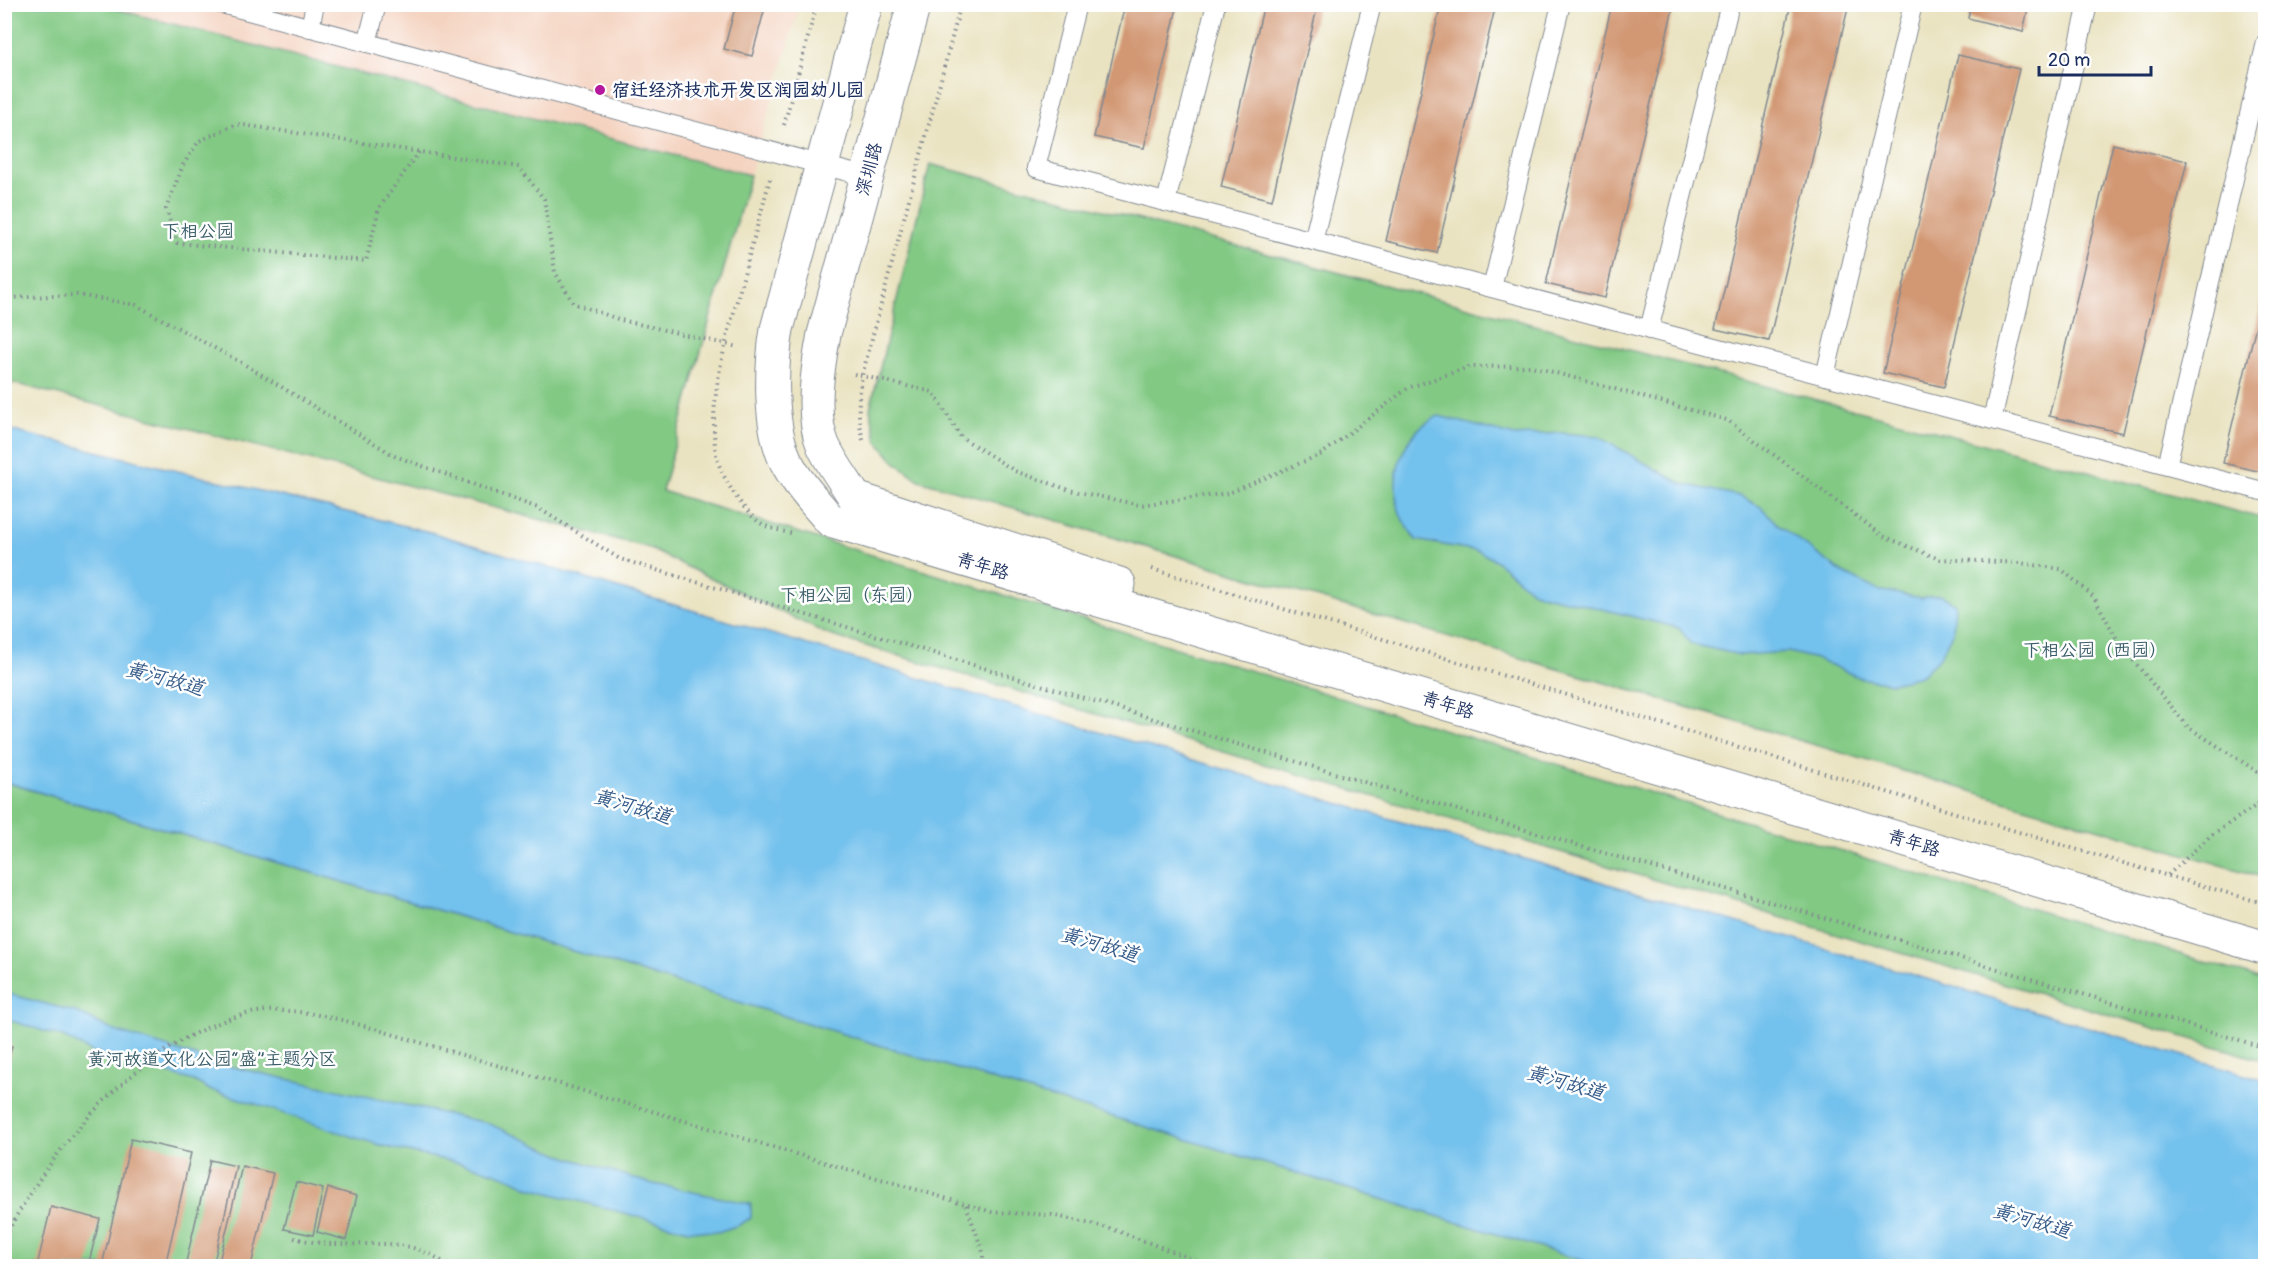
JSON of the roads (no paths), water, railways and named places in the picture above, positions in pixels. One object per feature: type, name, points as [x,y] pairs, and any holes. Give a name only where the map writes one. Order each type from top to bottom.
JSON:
[{"type":"street","points":[[822,165],[866,4]]},
{"type":"street","name":"深圳路","points":[[824,334],[914,4]]},
{"type":"street","name":"青年路","points":[[822,165],[775,342],[774,413],[785,458],[799,481],[830,520],[2265,948]]},
{"type":"street","name":"青年路","points":[[824,334],[818,366],[817,405],[823,444],[855,498],[1109,581],[2265,924]]},
{"type":"lane","points":[[222,4],[867,177]]},
{"type":"lane","points":[[310,28],[315,4]]},
{"type":"lane","points":[[367,43],[377,4]]},
{"type":"lane","points":[[1077,4],[1036,168],[2265,492]]},
{"type":"lane","points":[[1166,202],[1216,4]]},
{"type":"lane","points":[[1313,241],[1372,4]]},
{"type":"lane","points":[[1492,288],[1561,4]]},
{"type":"lane","points":[[1649,330],[1730,4]]},
{"type":"lane","points":[[1825,376],[1913,4]]},
{"type":"lane","points":[[1992,420],[2088,4]]},
{"type":"lane","points":[[2167,466],[2265,42]]},
{"type":"water","points":[[1439,416],[1515,436],[1560,433],[1597,436],[1682,484],[1740,496],[1761,507],[1779,526],[1842,572],[1877,590],[1921,598],[1941,595],[1955,604],[1953,631],[1940,657],[1921,676],[1892,683],[1860,678],[1820,660],[1788,652],[1740,655],[1691,644],[1679,628],[1533,592],[1495,560],[1478,551],[1416,540],[1402,519],[1396,487],[1401,458],[1415,432]]},
{"type":"water","name":"黄河故道","points":[[5,429],[430,532],[2265,1080],[2265,1266],[1600,1266],[468,919],[5,782]]},
{"type":"water","points":[[5,993],[76,1012],[112,1030],[223,1065],[487,1123],[560,1155],[649,1183],[751,1204],[751,1218],[718,1232],[688,1230],[530,1188],[495,1172],[359,1139],[210,1090],[194,1081],[92,1052],[63,1037],[5,1019]]},
{"type":"place","name":"宿迁经济技术开发区润园幼儿园","points":[[600,90]]},
{"type":"park label","name":"下相公园","points":[[198,231]]},
{"type":"park label","name":"下相公园（东园）","points":[[852,595]]},
{"type":"park label","name":"下相公园（西园）","points":[[2095,650]]},
{"type":"park label","name":"黄河故道文化公园“盛”主题分区","points":[[212,1059]]}]
